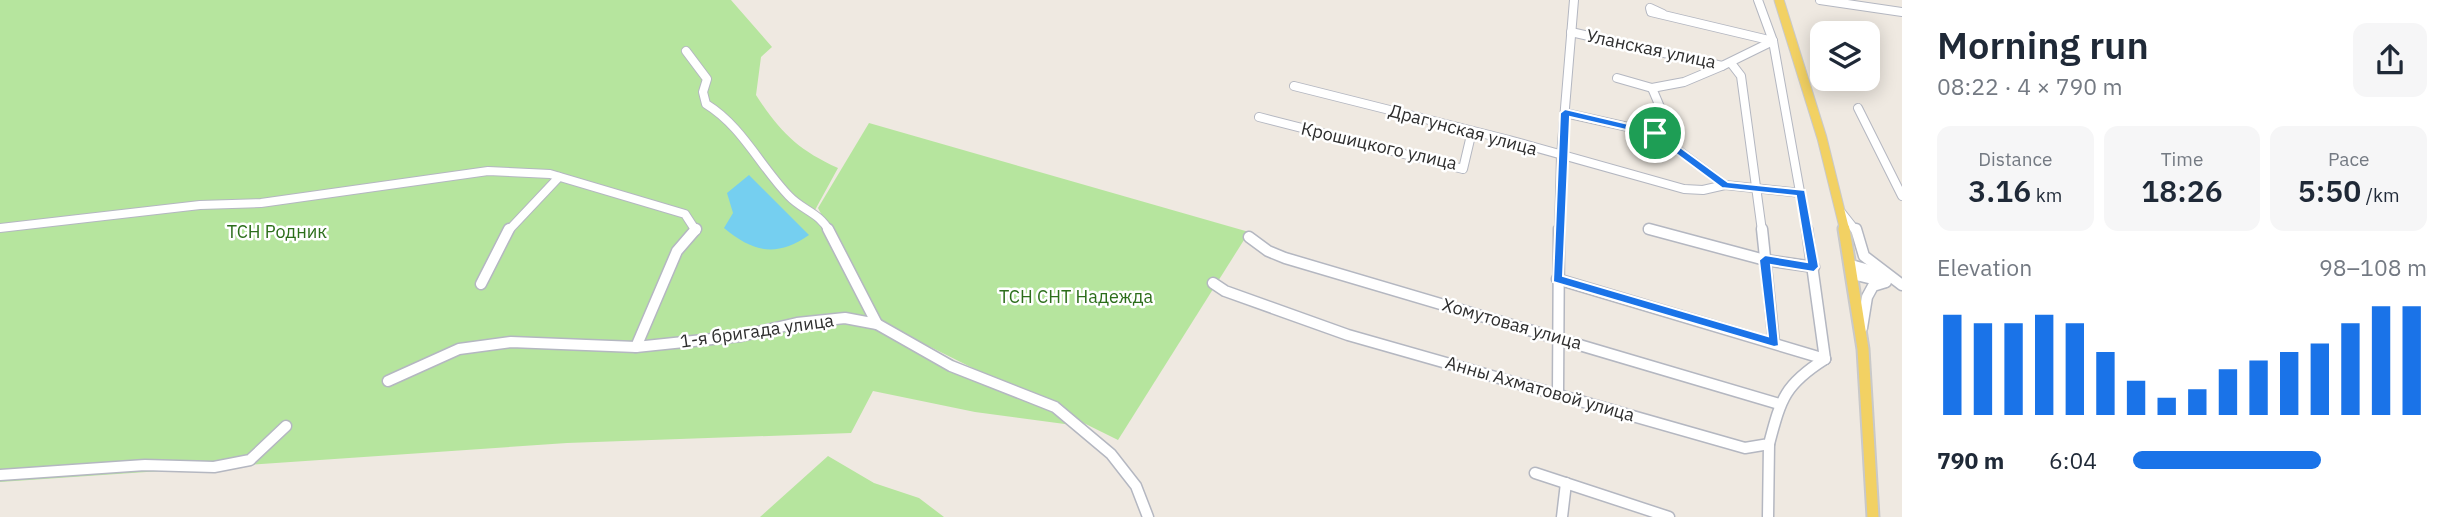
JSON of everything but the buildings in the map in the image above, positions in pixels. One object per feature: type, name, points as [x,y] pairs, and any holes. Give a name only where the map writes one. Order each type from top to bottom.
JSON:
[{"type":"main road","points":[[1779,0],[1810,93],[1841,212],[1852,270],[1861,330],[1873,517]]},
{"type":"street","points":[[1558,393],[1557,279],[1561,156],[1574,0]]},
{"type":"street","points":[[1758,0],[1773,41],[1814,267],[1825,359]]},
{"type":"street","points":[[1820,0],[1902,12]]},
{"type":"street","points":[[1663,14],[1773,41]]},
{"type":"street","name":"Уланская улица","points":[[1571,32],[1727,65]]},
{"type":"street","points":[[1617,79],[1652,88],[1684,82],[1727,65],[1773,41]]},
{"type":"street","points":[[686,51],[707,79],[703,92],[706,104],[724,115],[790,198],[823,220],[877,324],[951,366],[1009,386],[1055,407],[1111,454],[1136,486],[1148,517]]},
{"type":"street","points":[[1727,65],[1741,76],[1755,163],[1774,342]]},
{"type":"street","name":"Драгунская улица","points":[[1293,86],[1684,189],[1703,190],[1725,185],[1801,192]]},
{"type":"street","points":[[1652,88],[1660,107],[1655,133]]},
{"type":"street","points":[[1858,108],[1902,197]]},
{"type":"street","points":[[1565,113],[1655,133],[1725,185]]},
{"type":"street","name":"Крошицкого улица","points":[[1259,117],[1463,169],[1472,131]]},
{"type":"street","points":[[0,228],[200,205],[261,203],[488,171],[559,177],[684,214],[697,230],[677,251],[636,347]]},
{"type":"street","points":[[481,284],[509,229],[559,177]]},
{"type":"street","points":[[1841,212],[1855,226],[1864,256],[1885,278]]},
{"type":"street","points":[[1648,229],[1765,260],[1814,267]]},
{"type":"street","name":"Хомутовая улица","points":[[1249,236],[1268,251],[1285,258],[1779,404]]},
{"type":"street","points":[[1852,270],[1902,285]]},
{"type":"street","points":[[1861,330],[1867,297],[1873,286],[1885,278]]},
{"type":"street","points":[[1557,279],[1825,359]]},
{"type":"street","name":"Анны Ахматовой улица","points":[[1213,283],[1225,291],[1348,335],[1745,448],[1769,444]]},
{"type":"street","name":"1-я бригада улица","points":[[388,381],[459,349],[511,342],[636,347],[741,336],[797,323],[845,318],[877,324]]},
{"type":"street","points":[[1768,517],[1769,444],[1779,404],[1801,374],[1825,359]]},
{"type":"street","points":[[0,475],[145,466],[214,467],[250,460],[286,426]]},
{"type":"street","points":[[1535,473],[1669,517]]},
{"type":"street","points":[[1562,517],[1566,483]]},
{"type":"green space","name":"ТСН Родник","points":[[0,0],[731,0],[772,47],[761,57],[756,95],[791,139],[838,168],[815,210],[871,319],[1087,427],[975,412],[873,391],[851,433],[567,443],[0,482]]},
{"type":"green space","name":"ТСН СНТ Надежда","points":[[869,123],[1249,232],[1118,440],[878,321],[818,208]]},
{"type":"green space","points":[[828,456],[874,483],[919,498],[944,517],[760,517]]},
{"type":"water","points":[[749,175],[809,235],[786,247],[765,249],[745,242],[724,228],[733,213],[727,193]]},
{"type":"route","points":[[1565,113],[1655,133],[1725,185],[1801,192],[1814,267],[1765,260],[1774,342],[1557,279],[1565,113]]}]
